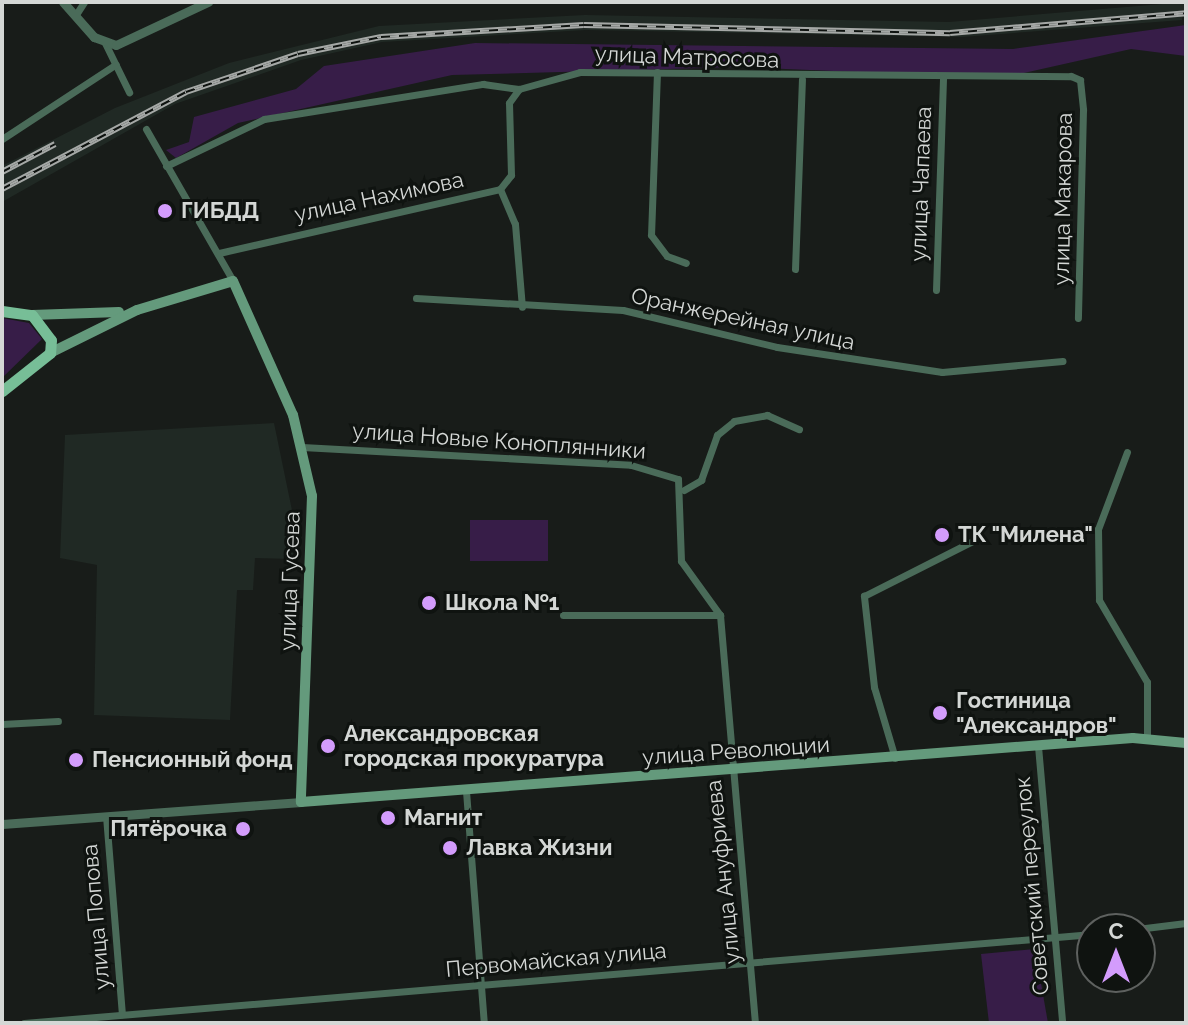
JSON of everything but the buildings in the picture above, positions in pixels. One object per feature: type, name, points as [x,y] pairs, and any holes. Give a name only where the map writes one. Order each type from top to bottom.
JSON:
[{"type":"main road","points":[[3,389],[50,353],[137,310],[233,281]]},
{"type":"main road","name":"улица Гусева","points":[[233,281],[302,447],[314,524],[301,802]]},
{"type":"main road","points":[[2,311],[32,315],[137,310]]},
{"type":"main road","points":[[32,315],[46,326],[50,353]]},
{"type":"main road","name":"улица Революции","points":[[301,802],[731,772],[1147,738],[1186,743]]},
{"type":"street","points":[[63,2],[94,37],[105,43],[129,92]]},
{"type":"street","points":[[75,16],[84,2]]},
{"type":"street","points":[[105,43],[134,39],[208,2]]},
{"type":"street","points":[[2,139],[116,64]]},
{"type":"street","name":"улица Матросова","points":[[166,166],[264,119],[483,84],[519,89],[580,72],[657,72],[802,79],[1080,80]]},
{"type":"street","points":[[657,72],[651,235],[667,256],[686,263]]},
{"type":"street","name":"улица Чапаева","points":[[936,290],[943,78]]},
{"type":"street","points":[[795,269],[802,79]]},
{"type":"street","name":"улица Макарова","points":[[1078,318],[1080,80]]},
{"type":"street","points":[[519,89],[509,103],[511,175],[500,189],[515,224],[522,307]]},
{"type":"street","points":[[146,129],[233,281]]},
{"type":"street","name":"улица Нахимова","points":[[219,253],[500,189]]},
{"type":"street","name":"Оранжерейная улица","points":[[416,298],[644,313],[777,347],[942,372],[1062,361]]},
{"type":"street","points":[[720,615],[681,561],[684,490],[701,480],[717,435],[734,421],[767,415],[799,429]]},
{"type":"street","name":"улица Новые Коноплянники","points":[[302,447],[631,465],[662,469],[684,490]]},
{"type":"street","points":[[1127,452],[1098,529],[1099,600],[1147,682],[1147,738]]},
{"type":"street","points":[[895,758],[874,687],[864,596],[973,541]]},
{"type":"street","points":[[563,615],[720,615]]},
{"type":"street","name":"улица Ануфриева","points":[[720,615],[731,772],[755,1023]]},
{"type":"street","points":[[2,724],[58,721]]},
{"type":"street","name":"Советский переулок","points":[[1038,746],[1062,1023]]},
{"type":"street","points":[[466,791],[484,1023]]},
{"type":"street","name":"улица Революции","points":[[2,824],[301,802]]},
{"type":"street","name":"улица Попова","points":[[106,816],[122,1014]]},
{"type":"street","points":[[1156,927],[1186,923]]},
{"type":"street","name":"Первомайская улица","points":[[24,1023],[1076,936]]},
{"type":"shaded area","points":[[1186,2],[1182,20],[962,37],[586,30],[382,42],[301,60],[175,104],[2,202],[2,166],[115,108],[229,63],[379,26],[585,15],[949,22]]},
{"type":"shaded area","points":[[1186,25],[1186,56],[1131,49],[1001,78],[738,67],[452,75],[238,123],[176,158],[166,150],[189,142],[194,117],[296,89],[324,66],[475,43],[1013,49]]},
{"type":"shaded area","points":[[2,318],[29,323],[42,339],[2,378]]},
{"type":"shaded area","points":[[274,423],[294,520],[293,559],[255,558],[253,590],[237,590],[230,720],[94,715],[97,565],[60,558],[65,435]]},
{"type":"shaded area","points":[[470,520],[548,520],[548,561],[470,561]]},
{"type":"shaded area","points":[[1035,949],[1048,1023],[989,1023],[981,954]]},
{"type":"railway","points":[[2,189],[186,92],[298,54],[381,37],[584,25],[950,33],[1186,13]]},
{"type":"railway","points":[[2,172],[55,144]]},
{"type":"place","name":"ГИБДД","points":[[165,211]]},
{"type":"place","name":"ТК \"Милена\"","points":[[942,535]]},
{"type":"place","name":"Школа №1","points":[[429,603]]},
{"type":"place","name":"Гостиница \"Александров\"","points":[[940,713]]},
{"type":"place","name":"Александровская городская прокуратура","points":[[328,746]]},
{"type":"place","name":"Пенсионный фонд","points":[[76,760]]},
{"type":"place","name":"Магнит","points":[[388,818]]},
{"type":"place","name":"Пятёрочка","points":[[243,829]]},
{"type":"place","name":"Лавка Жизни","points":[[450,848]]}]
